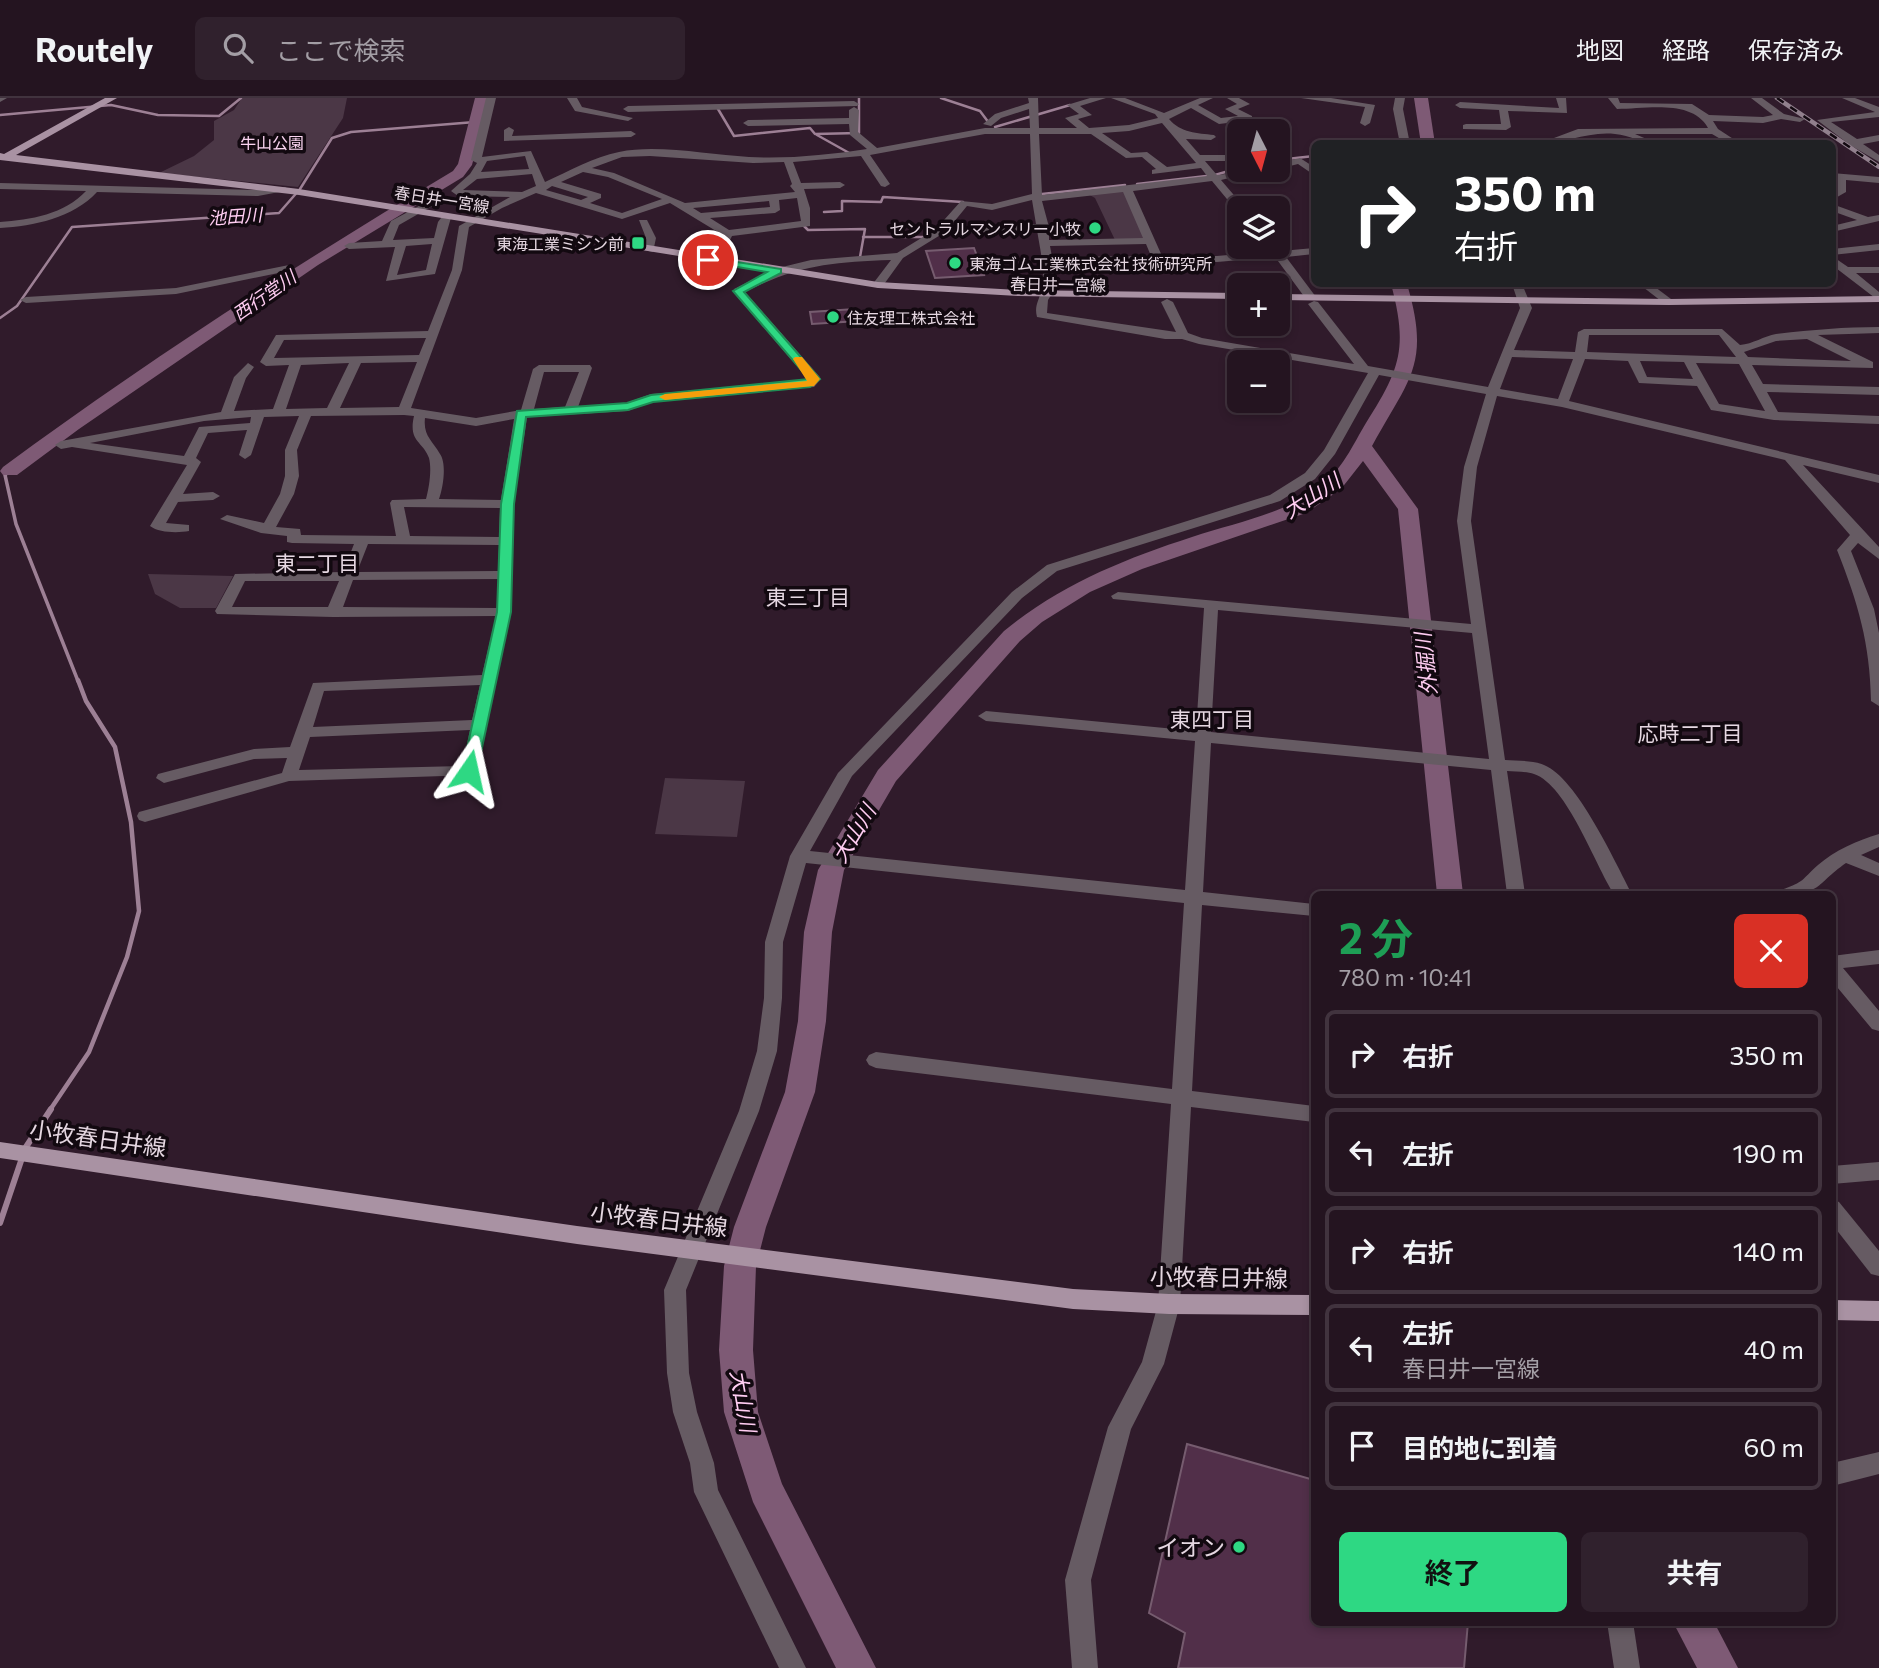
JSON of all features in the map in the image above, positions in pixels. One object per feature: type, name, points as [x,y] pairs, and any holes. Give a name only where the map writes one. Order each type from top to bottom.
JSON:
[{"type":"main road","points":[[2,158],[112,98]]},
{"type":"main road","name":"春日井一宮線","points":[[2,158],[291,191],[781,272],[878,285],[895,291],[934,295],[1227,296]]},
{"type":"main road","name":"春日井一宮線","points":[[1044,296],[1227,303]]},
{"type":"main road","points":[[1290,298],[1525,305],[1879,306]]},
{"type":"main road","points":[[1525,305],[1879,299]]},
{"type":"main road","points":[[1290,302],[1312,300]]},
{"type":"main road","name":"小牧春日井線","points":[[0,1150],[693,1250],[1073,1299],[1169,1304],[1311,1305]]},
{"type":"main road","points":[[1836,1310],[1879,1311]]},
{"type":"street","points":[[475,160],[491,98]]},
{"type":"street","points":[[572,98],[578,109],[628,114],[735,102],[855,101],[853,133],[876,152]]},
{"type":"street","points":[[629,98],[628,114],[636,153]]},
{"type":"street","points":[[1101,98],[1072,105],[1087,115],[1070,118],[1129,156],[1144,154],[1165,171]]},
{"type":"street","points":[[1116,98],[1146,106],[1191,138],[1212,137]]},
{"type":"street","points":[[1208,98],[1167,115],[1167,122],[1230,196]]},
{"type":"street","points":[[1194,106],[1219,121],[1249,118],[1230,109],[1245,104],[1232,98]]},
{"type":"street","points":[[1306,98],[1370,105],[1365,122]]},
{"type":"street","points":[[1400,98],[1398,109],[1404,140]]},
{"type":"street","points":[[1503,108],[1506,127],[1468,131],[1461,102],[1503,108],[1564,111],[1561,98]]},
{"type":"street","points":[[1613,98],[1617,106],[1692,107],[1707,118],[1714,131]]},
{"type":"street","points":[[1756,98],[1781,116]]},
{"type":"street","points":[[1847,98],[1878,107]]},
{"type":"street","points":[[1860,98],[1878,107]]},
{"type":"street","points":[[988,124],[998,116],[1033,101],[1037,198],[1044,227],[1047,260],[1041,315],[1165,336],[1183,335],[1199,341],[1562,403],[1879,479]]},
{"type":"street","points":[[735,102],[754,133]]},
{"type":"street","points":[[1878,107],[1850,117],[1822,120],[1879,159]]},
{"type":"street","points":[[565,150],[591,121],[585,111]]},
{"type":"street","points":[[1850,117],[1879,129]]},
{"type":"street","points":[[1707,118],[1800,118]]},
{"type":"street","points":[[748,123],[854,121]]},
{"type":"street","points":[[404,411],[456,274],[464,226],[470,220],[607,158],[636,153],[788,160],[876,152],[988,124],[1034,132],[1090,132],[1167,122]]},
{"type":"street","points":[[509,130],[507,139],[631,134]]},
{"type":"street","points":[[1618,131],[1643,140]]},
{"type":"street","points":[[1554,140],[1578,132],[1714,131],[1730,140]]},
{"type":"street","points":[[1853,143],[1879,138]]},
{"type":"street","points":[[525,195],[456,191],[474,176],[484,159],[528,153],[536,171],[539,189]]},
{"type":"street","points":[[864,153],[885,184]]},
{"type":"street","points":[[1150,173],[1227,159]]},
{"type":"street","points":[[583,169],[611,175],[671,199],[727,233],[806,224],[805,202],[797,191],[788,160]]},
{"type":"street","points":[[1290,163],[1300,161],[1311,170]]},
{"type":"street","points":[[474,176],[536,171]]},
{"type":"street","points":[[878,285],[899,256],[940,230],[965,203],[992,207],[1037,198],[1227,176]]},
{"type":"street","points":[[1836,194],[1842,190],[1836,177],[1879,180]]},
{"type":"street","points":[[553,183],[597,196],[580,205]]},
{"type":"street","points":[[684,206],[774,197],[840,185]]},
{"type":"street","points":[[0,186],[258,193],[291,191]]},
{"type":"street","points":[[0,225],[33,223],[88,198],[94,189]]},
{"type":"street","points":[[539,189],[580,205],[622,216],[671,199]]},
{"type":"street","points":[[1127,189],[1158,259]]},
{"type":"street","points":[[698,216],[775,210],[774,197]]},
{"type":"street","points":[[386,244],[395,223],[436,201]]},
{"type":"street","points":[[1836,209],[1866,220]]},
{"type":"street","points":[[432,271],[443,222],[449,216]]},
{"type":"street","points":[[1836,228],[1879,218]]},
{"type":"street","points":[[643,222],[651,238],[649,250]]},
{"type":"street","points":[[940,230],[1044,227]]},
{"type":"street","points":[[685,256],[698,246],[725,240],[727,233]]},
{"type":"street","points":[[349,246],[438,241]]},
{"type":"street","points":[[1045,243],[1151,241]]},
{"type":"street","points":[[402,243],[390,279],[432,271],[456,274]]},
{"type":"street","points":[[1836,252],[1879,247]]},
{"type":"street","points":[[1290,250],[1311,251]]},
{"type":"street","points":[[188,461],[203,430],[257,419],[279,411],[404,411],[476,422],[524,413],[628,407],[651,398],[810,384],[815,379],[738,291],[802,264],[823,260],[899,256]]},
{"type":"street","points":[[1047,260],[1227,257]]},
{"type":"street","points":[[1282,259],[1312,300],[1374,370]]},
{"type":"street","points":[[1836,262],[1879,299]]},
{"type":"street","points":[[26,300],[176,291],[289,268]]},
{"type":"street","points":[[1836,270],[1879,270]]},
{"type":"street","points":[[405,286],[456,274]]},
{"type":"street","points":[[1516,891],[1464,521],[1465,490],[1493,390],[1525,305],[1518,287]]},
{"type":"street","points":[[1649,287],[1669,302]]},
{"type":"street","points":[[1167,302],[1183,335]]},
{"type":"street","points":[[1740,355],[1775,337],[1793,340],[1819,331],[1879,330]]},
{"type":"street","points":[[1861,331],[1879,340]]},
{"type":"street","points":[[1562,403],[1580,356],[1584,332],[1722,332],[1740,355],[1774,416]]},
{"type":"street","points":[[422,358],[266,362],[280,337],[431,334]]},
{"type":"street","points":[[1808,335],[1874,368]]},
{"type":"street","points":[[1506,353],[1688,359],[1740,355],[1874,368]]},
{"type":"street","points":[[1632,357],[1643,380],[1700,383]]},
{"type":"street","points":[[1688,359],[1715,407],[1774,416],[1879,420]]},
{"type":"street","points":[[332,411],[357,360]]},
{"type":"street","points":[[279,411],[296,361]]},
{"type":"street","points":[[226,415],[240,377],[248,368]]},
{"type":"street","points":[[145,816],[289,776],[469,771],[504,612],[508,504],[524,413],[539,369],[586,368],[571,409]]},
{"type":"street","points":[[793,1668],[706,1492],[702,1463],[685,1412],[678,1373],[675,1290],[749,1111],[766,1051],[773,998],[774,942],[799,856],[845,773],[1017,595],[1052,568],[1275,498],[1310,476],[1329,451],[1374,370]]},
{"type":"street","points":[[1760,388],[1879,391]]},
{"type":"street","points":[[268,528],[287,494],[292,476],[292,450],[307,411]]},
{"type":"street","points":[[421,412],[418,432],[426,448],[435,456],[436,488],[431,503]]},
{"type":"street","points":[[184,528],[157,526],[195,462],[65,444],[226,415],[257,419]]},
{"type":"street","points":[[245,455],[257,419]]},
{"type":"street","points":[[139,456],[166,424]]},
{"type":"street","points":[[1790,457],[1879,555]]},
{"type":"street","points":[[175,498],[213,496]]},
{"type":"street","points":[[404,542],[397,503],[508,504]]},
{"type":"street","points":[[227,519],[268,528],[266,530],[295,532],[292,539],[362,542],[508,541]]},
{"type":"street","points":[[1858,535],[1844,550],[1867,609],[1878,667],[1879,701]]},
{"type":"street","points":[[333,613],[362,542]]},
{"type":"street","points":[[504,612],[222,611],[240,577],[507,575]]},
{"type":"street","points":[[1118,596],[1478,629]]},
{"type":"street","points":[[1085,1668],[1078,1580],[1120,1427],[1153,1364],[1169,1304],[1211,605]]},
{"type":"street","points":[[289,776],[318,686],[488,680]]},
{"type":"street","points":[[986,716],[1539,769],[1567,793],[1588,828],[1605,868],[1621,891]]},
{"type":"street","points":[[303,732],[478,724]]},
{"type":"street","points":[[164,778],[254,754],[297,752]]},
{"type":"street","points":[[1797,891],[1810,887],[1823,870],[1845,855],[1879,839]]},
{"type":"street","points":[[1845,855],[1879,870]]},
{"type":"street","points":[[799,856],[1311,910]]},
{"type":"street","points":[[1836,965],[1879,957]]},
{"type":"street","points":[[1836,971],[1876,1018]]},
{"type":"street","points":[[876,1060],[1311,1114]]},
{"type":"street","points":[[1836,1175],[1879,1171]]},
{"type":"street","points":[[1836,1213],[1879,1267]]},
{"type":"street","points":[[1836,1474],[1879,1463]]},
{"type":"street","points":[[1621,1626],[1627,1668]]},
{"type":"green space","name":"牛山公園","points":[[242,98],[347,98],[343,118],[298,187],[159,173],[194,156],[214,140],[214,121],[234,110]]},
{"type":"green space","points":[[1123,191],[1146,240],[1115,240],[1095,198],[1088,194]]},
{"type":"green space","points":[[148,574],[233,576],[216,608],[180,608],[155,594]]},
{"type":"green space","points":[[665,778],[745,781],[737,837],[655,834]]},
{"type":"building","name":"東海ゴム工業株式会社 技術研究所","points":[[974,248],[984,275],[935,278],[926,251]]},
{"type":"building","name":"住友理工株式会社","points":[[855,309],[858,321],[812,324],[810,312]]},
{"type":"building","name":"イオン","points":[[1187,1444],[1311,1479],[1311,1626],[1468,1626],[1464,1668],[1178,1668],[1185,1633],[1149,1613]]},
{"type":"waterway","points":[[0,115],[111,105],[158,115],[219,116],[241,98]]},
{"type":"waterway","name":"西行堂川","points":[[10,471],[72,425],[312,262],[458,174],[465,165],[482,98]]},
{"type":"waterway","points":[[718,109],[734,136],[810,128],[815,134],[859,133],[859,98]]},
{"type":"waterway","points":[[941,98],[980,111],[989,123]]},
{"type":"waterway","name":"大山川","points":[[1421,98],[1427,140]]},
{"type":"waterway","points":[[995,127],[1070,105]]},
{"type":"waterway","name":"池田川","points":[[0,318],[17,306],[72,227],[279,213],[300,189],[332,138],[351,132],[475,122]]},
{"type":"waterway","points":[[817,135],[851,154]]},
{"type":"waterway","points":[[1290,159],[1311,156]]},
{"type":"waterway","points":[[1137,184],[1227,172]]},
{"type":"waterway","points":[[1042,194],[1125,185]]},
{"type":"waterway","points":[[824,212],[842,211],[842,201],[881,202],[883,197],[963,202]]},
{"type":"waterway","points":[[803,225],[808,230],[865,229],[864,237]]},
{"type":"waterway","points":[[860,257],[864,237]]},
{"type":"waterway","points":[[864,237],[923,237]]},
{"type":"waterway","name":"大山川","points":[[857,1668],[766,1490],[741,1412],[736,1350],[740,1266],[750,1227],[800,1092],[812,1021],[818,932],[831,870],[887,776],[1012,636],[1034,618],[1082,588],[1134,564],[1299,508],[1324,493],[1342,477],[1391,398],[1406,368],[1411,339],[1400,287]]},
{"type":"waterway","name":"外掘川","points":[[1364,448],[1398,491],[1408,509],[1450,891]]},
{"type":"waterway","points":[[10,471],[5,475],[16,524],[78,681]]},
{"type":"waterway","points":[[50,1110],[89,1052],[127,957],[139,911],[131,822],[115,747],[86,701],[78,680]]},
{"type":"waterway","points":[[24,1150],[51,1109]]},
{"type":"waterway","points":[[0,1223],[22,1158]]},
{"type":"waterway","name":"外掘川","points":[[1694,1626],[1719,1668]]},
{"type":"railway","points":[[1777,98],[1879,167]]},
{"type":"slow traffic","points":[[665,397],[810,384],[815,379],[798,359]]},
{"type":"place","name":"セントラルマンスリー小牧","points":[[1095,228]]},
{"type":"place","name":"東海工業ミシン前","points":[[638,243]]},
{"type":"place","name":"東海ゴム工業株式会社 技術研究所","points":[[955,263]]},
{"type":"place","name":"住友理工株式会社","points":[[833,317]]},
{"type":"place","name":"イオン","points":[[1239,1547]]},
{"type":"district","name":"東二丁目","points":[[317,562]]},
{"type":"district","name":"東三丁目","points":[[808,596]]},
{"type":"district","name":"東四丁目","points":[[1212,718]]},
{"type":"district","name":"応時二丁目","points":[[1690,732]]},
{"type":"route","points":[[469,771],[504,612],[508,566],[508,504],[521,414],[628,407],[651,398],[810,384],[815,379],[738,291],[744,285],[778,271],[708,260]]}]
